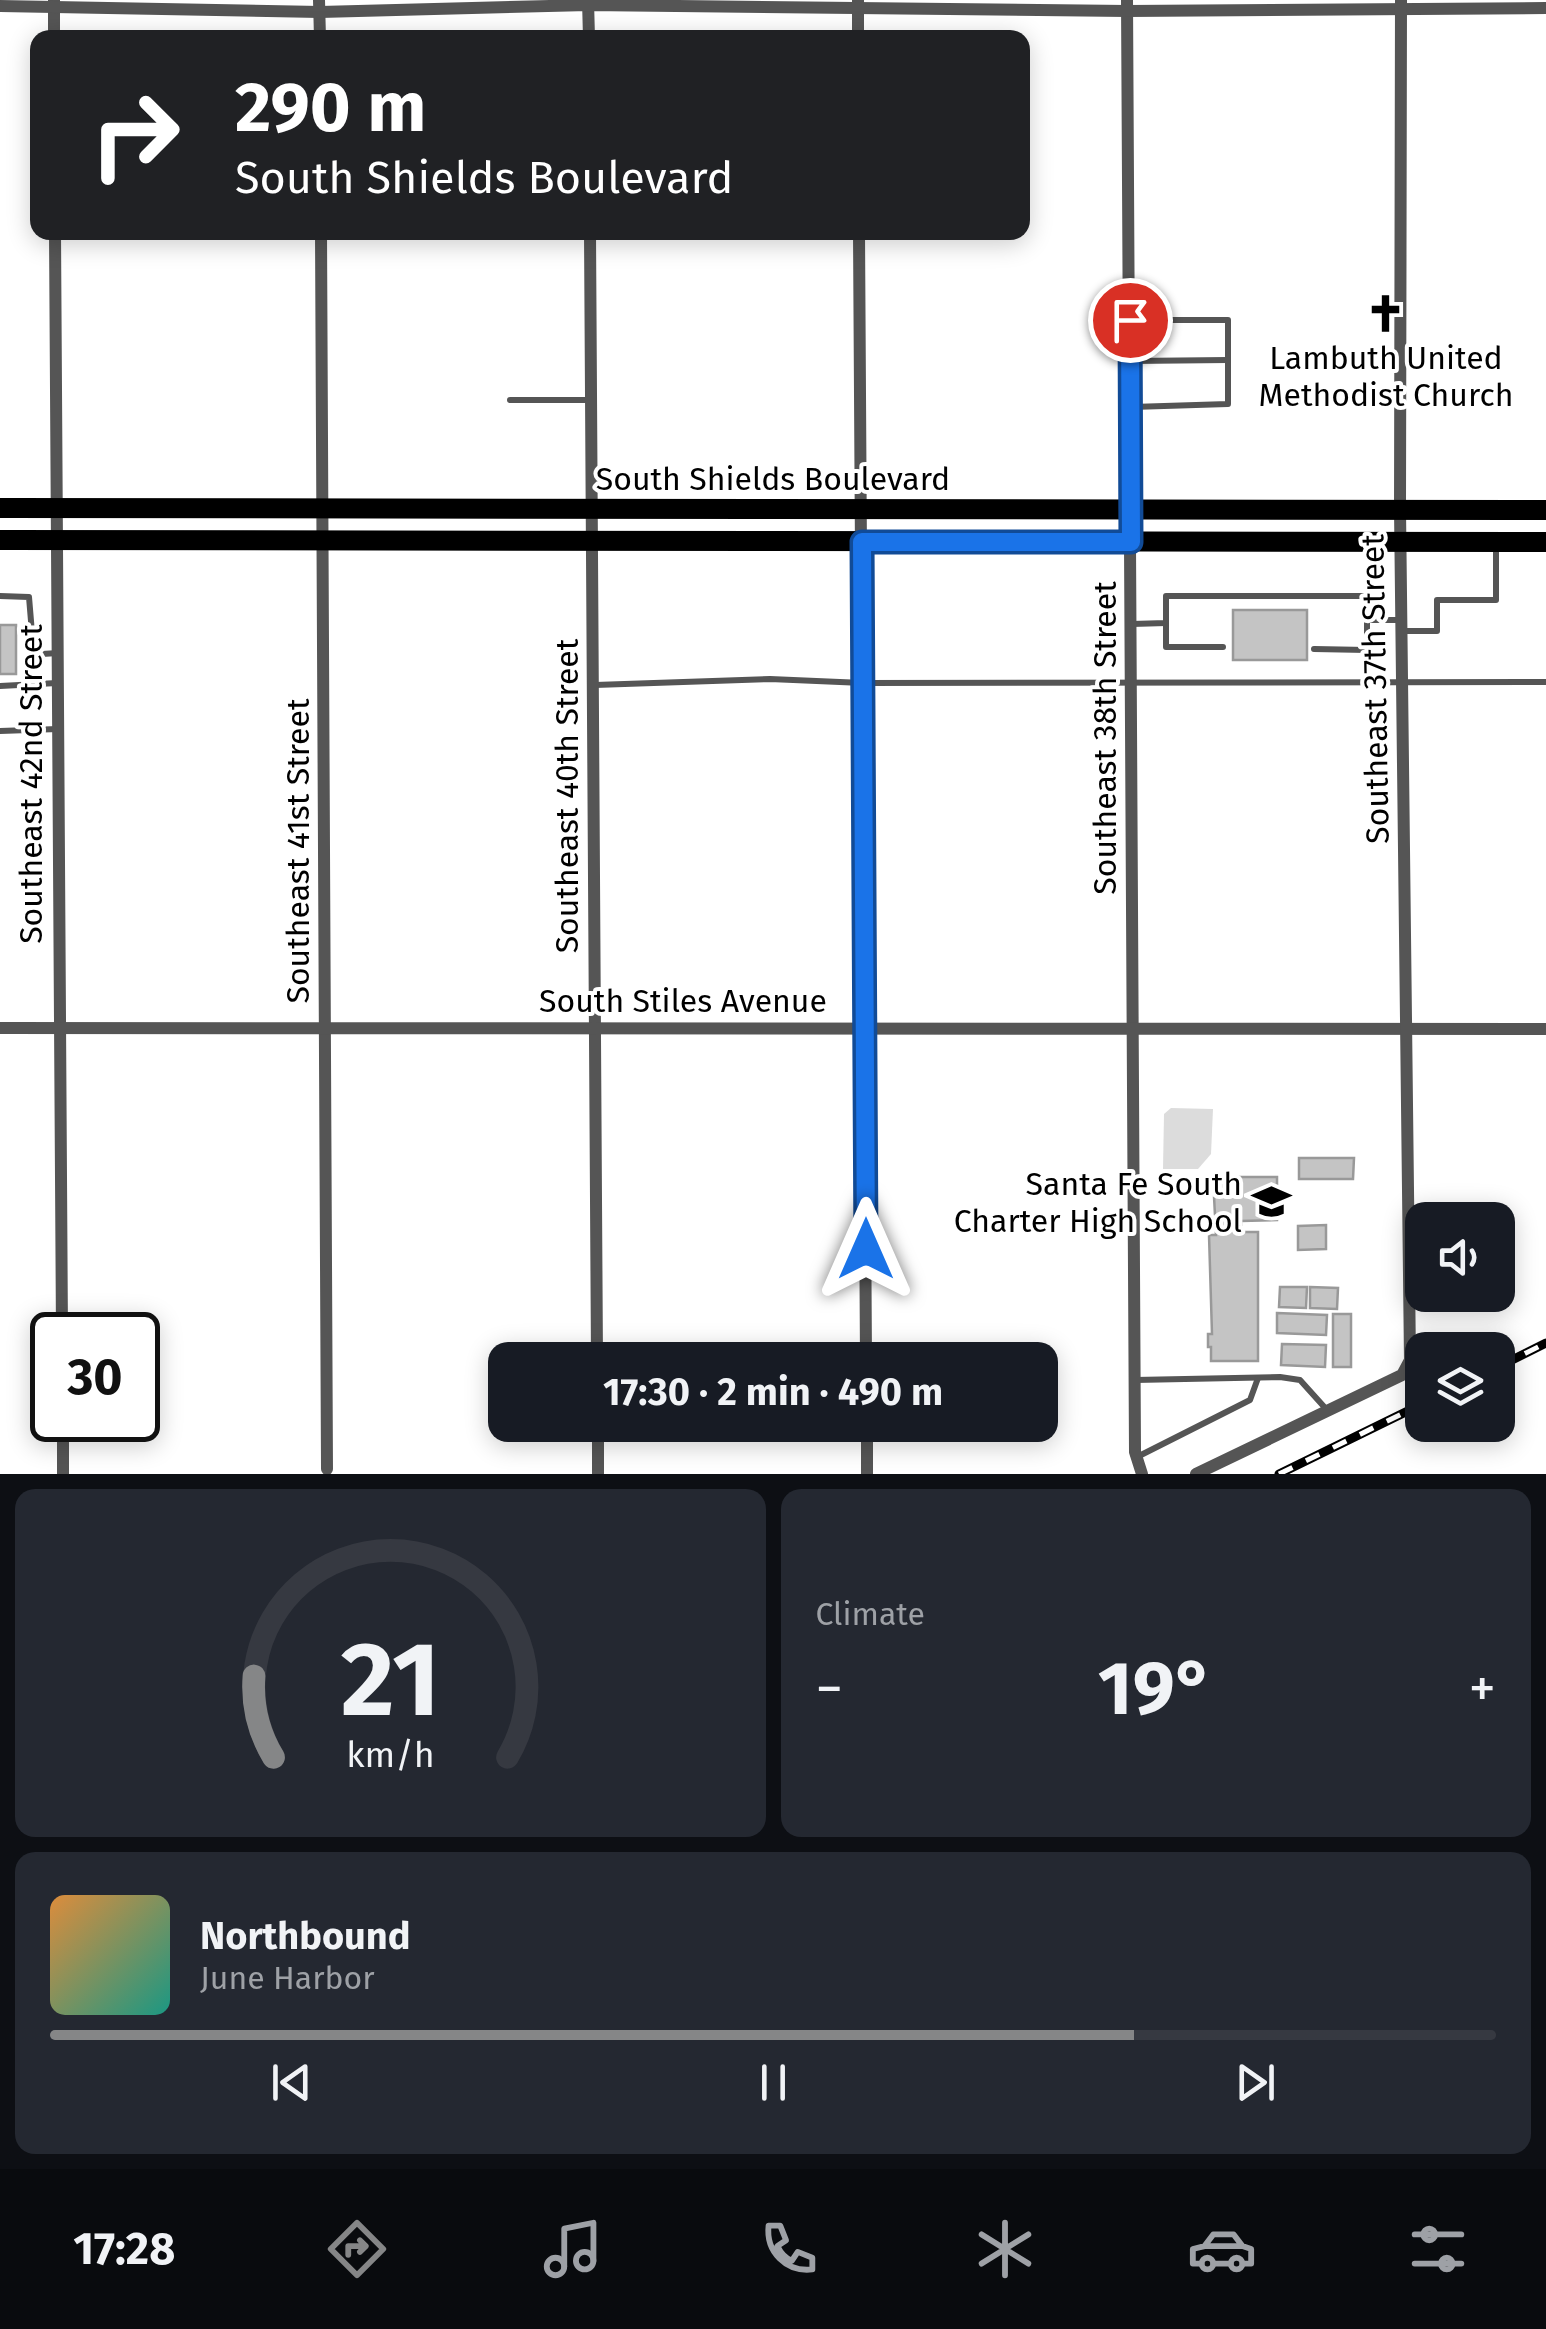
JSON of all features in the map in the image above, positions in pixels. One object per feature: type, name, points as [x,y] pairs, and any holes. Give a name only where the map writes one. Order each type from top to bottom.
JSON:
[{"type":"main road","name":"South Shields Boulevard","points":[[0,508],[1546,510]]},
{"type":"main road","name":"South Shields Boulevard","points":[[0,540],[1546,542]]},
{"type":"street","points":[[54,3],[54,30]]},
{"type":"street","points":[[588,3],[588,30]]},
{"type":"street","name":"Southeast 37th Street","points":[[1325,1413],[1402,1375],[1410,1360],[1412,1337],[1400,509],[1401,4]]},
{"type":"street","points":[[0,6],[1538,5]]},
{"type":"street","name":"Southeast 38th Street","points":[[1127,6],[1135,1380],[1136,1458],[1142,1474]]},
{"type":"street","name":"Southeast 42nd Street","points":[[55,240],[62,1312]]},
{"type":"street","name":"Southeast 41st Street","points":[[321,240],[327,1469]]},
{"type":"street","name":"Southeast 40th Street","points":[[590,240],[598,1342]]},
{"type":"street","points":[[859,240],[866,1342]]},
{"type":"street","name":"South Stiles Avenue","points":[[0,1028],[1546,1029]]},
{"type":"street","points":[[1196,1474],[1325,1413]]},
{"type":"street","points":[[63,1442],[63,1474]]},
{"type":"street","points":[[598,1442],[598,1473]]},
{"type":"street","points":[[867,1442],[867,1474]]},
{"type":"lane","points":[[1130,320],[1228,320],[1228,404],[1130,407]]},
{"type":"lane","points":[[1130,361],[1228,360]]},
{"type":"lane","points":[[510,400],[592,400]]},
{"type":"lane","points":[[1367,620],[1437,631],[1437,600],[1496,600],[1496,542]]},
{"type":"lane","points":[[0,596],[30,598],[33,645],[42,654],[58,653]]},
{"type":"lane","points":[[1223,647],[1166,647],[1166,596],[1367,596],[1367,650],[1314,649]]},
{"type":"lane","points":[[1132,624],[1166,623]]},
{"type":"lane","points":[[594,685],[770,680],[1546,682]]},
{"type":"lane","points":[[0,686],[58,683]]},
{"type":"lane","points":[[0,731],[58,730]]},
{"type":"lane","points":[[1136,1458],[1250,1400],[1258,1378]]},
{"type":"lane","points":[[1135,1380],[1300,1380],[1325,1413]]},
{"type":"shaded area","points":[[1171,1108],[1213,1109],[1211,1154],[1198,1169],[1163,1169],[1164,1114]]},
{"type":"building","points":[[1233,610],[1307,610],[1307,660],[1233,660]]},
{"type":"building","points":[[0,625],[16,625],[16,674],[0,674]]},
{"type":"building","points":[[1299,1158],[1354,1158],[1353,1179],[1299,1179]]},
{"type":"building","name":"Santa Fe South Charter High School","points":[[1213,1177],[1277,1177],[1277,1220],[1241,1221],[1241,1232],[1258,1232],[1258,1361],[1211,1361],[1209,1235],[1216,1235]]},
{"type":"building","points":[[1326,1225],[1326,1249],[1298,1250],[1298,1226]]},
{"type":"building","points":[[1280,1287],[1307,1287],[1306,1308],[1279,1307]]},
{"type":"building","points":[[1310,1287],[1338,1288],[1337,1309],[1310,1308]]},
{"type":"building","points":[[1277,1313],[1327,1315],[1326,1335],[1277,1333]]},
{"type":"building","points":[[1333,1314],[1351,1314],[1351,1367],[1333,1367]]},
{"type":"building","points":[[1282,1344],[1326,1345],[1325,1367],[1281,1365]]},
{"type":"railway","points":[[1515,1358],[1546,1343]]},
{"type":"railway","points":[[1279,1474],[1405,1412]]},
{"type":"place","name":"Lambuth United Methodist Church","points":[[1386,313]]},
{"type":"place","name":"Santa Fe South Charter High School","points":[[1272,1202]]},
{"type":"route","points":[[866,1249],[862,542],[1131,542],[1130,320]]}]
